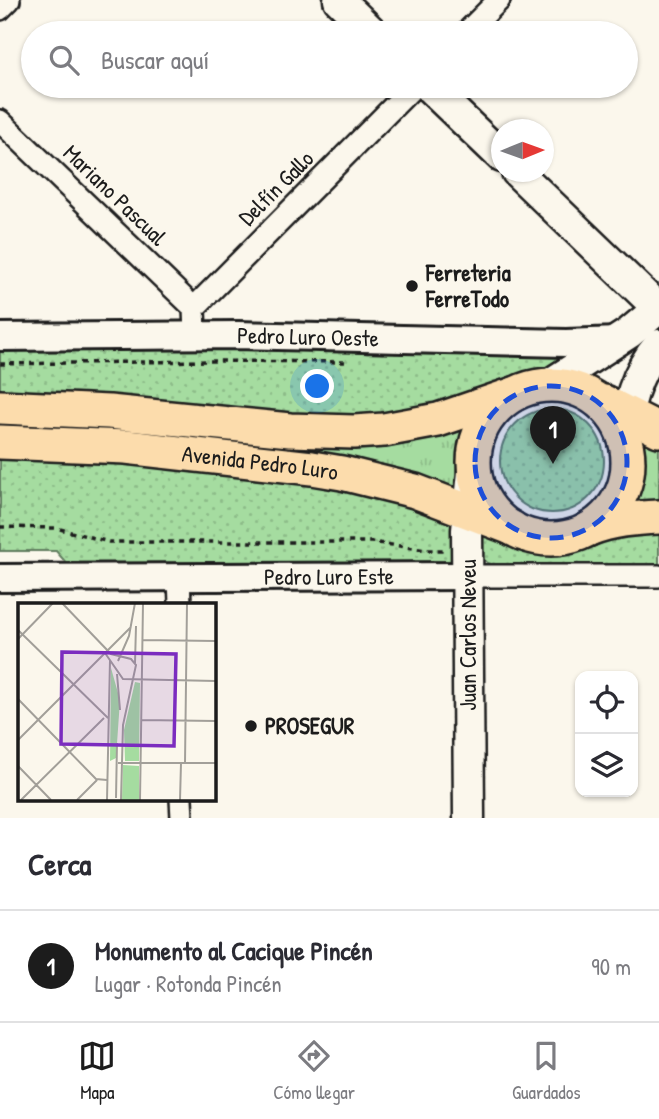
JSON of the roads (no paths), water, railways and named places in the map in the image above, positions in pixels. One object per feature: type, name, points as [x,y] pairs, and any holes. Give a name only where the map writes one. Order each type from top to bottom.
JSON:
[{"type":"main road","points":[[339,0],[361,21]]},
{"type":"main road","points":[[441,98],[491,146]]},
{"type":"main road","points":[[527,182],[659,308],[618,341],[550,384],[514,394],[487,418],[481,429],[475,453],[476,478],[485,501],[492,511],[512,528],[523,534],[549,539],[575,535],[609,522],[659,517]]},
{"type":"main road","points":[[587,530],[607,514],[621,492],[628,467],[626,427],[631,396],[643,369],[659,345]]},
{"type":"main road","points":[[550,384],[586,393],[626,427],[659,430]]},
{"type":"main road","name":"Avenida Pedro Luro","points":[[0,407],[117,412],[341,433],[384,430],[438,420],[514,394]]},
{"type":"main road","name":"Avenida Pedro Luro","points":[[0,442],[126,447],[342,473],[428,495],[512,528]]},
{"type":"main road","name":"Juan Carlos Neveu","points":[[469,818],[468,511],[475,453]]},
{"type":"street","points":[[0,9],[9,0]]},
{"type":"street","points":[[478,21],[499,0]]},
{"type":"street","name":"Delfín Gallo","points":[[194,308],[402,98]]},
{"type":"street","name":"Mariano Pascual","points":[[0,121],[194,308]]},
{"type":"street","points":[[194,308],[195,335]]},
{"type":"street","name":"Pedro Luro Oeste","points":[[0,337],[195,335],[566,343],[618,341]]},
{"type":"street","name":"Pedro Luro Este","points":[[0,578],[659,576]]},
{"type":"street","points":[[180,577],[180,603]]},
{"type":"street","points":[[181,800],[182,818]]},
{"type":"place","name":"Ferreteria FerreTodo","points":[[412,286]]},
{"type":"place","name":"Monumento al Cacique Pincén","points":[[553,464]]},
{"type":"place","name":"PROSEGUR","points":[[251,726]]}]
